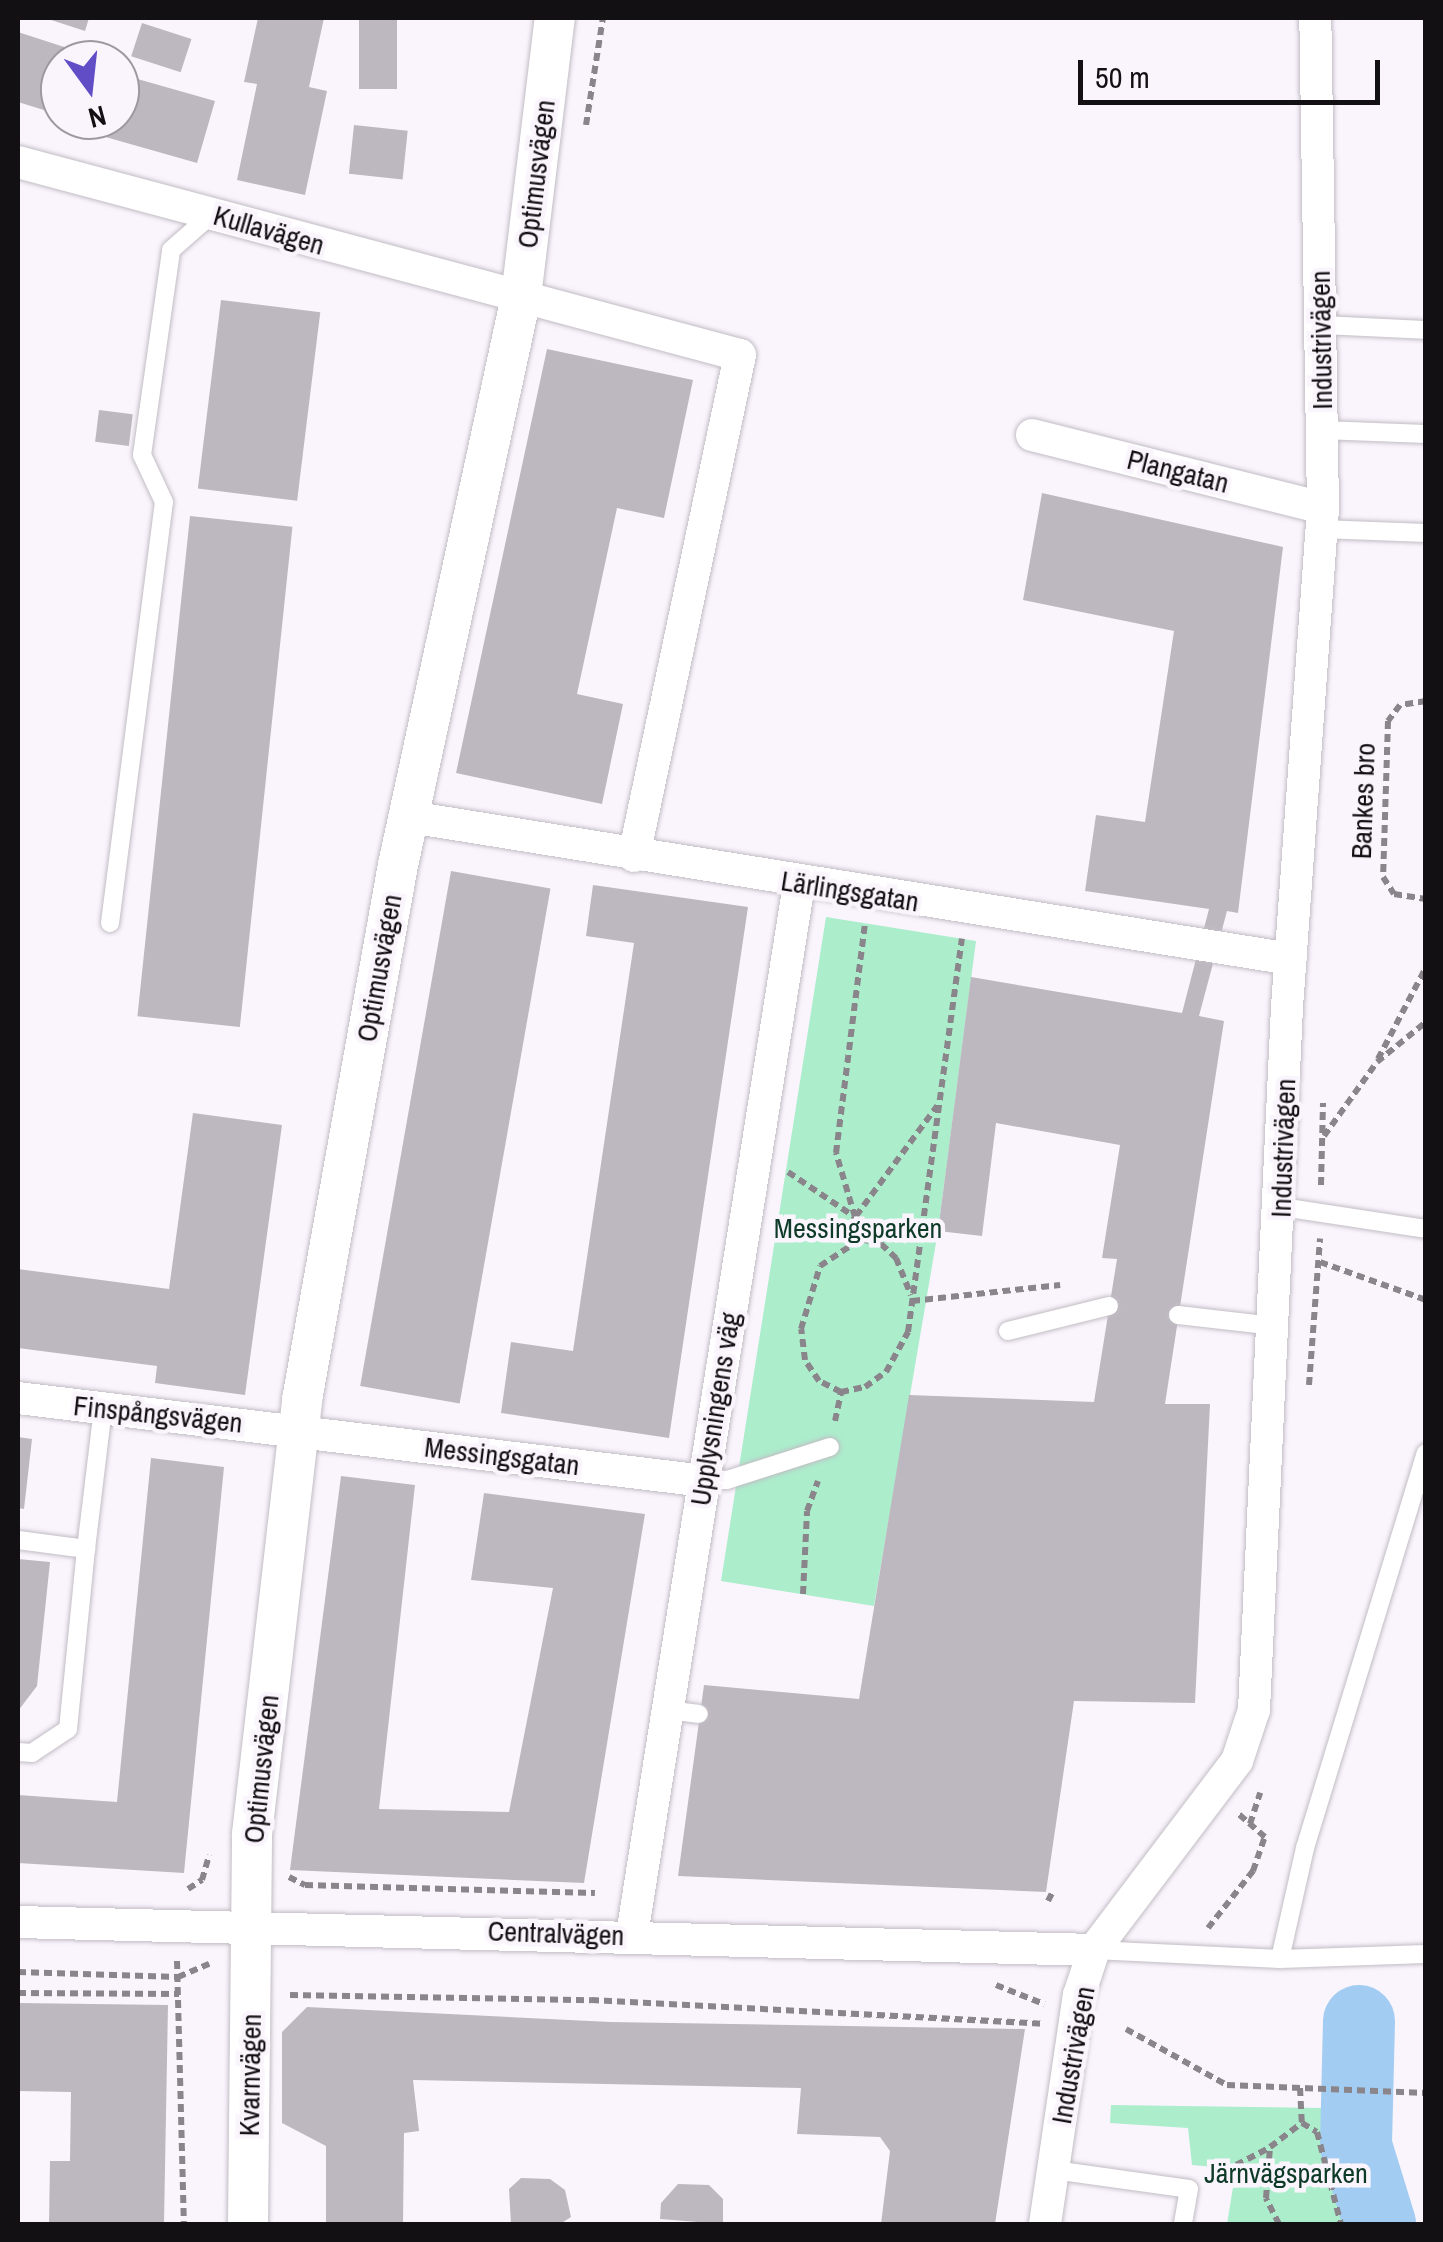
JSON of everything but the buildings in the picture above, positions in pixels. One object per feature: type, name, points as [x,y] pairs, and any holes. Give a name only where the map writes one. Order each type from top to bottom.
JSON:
[{"type":"street","name":"Optimusvägen","points":[[252,1926],[252,1834],[299,1431],[410,817],[521,297],[555,18]]},
{"type":"street","name":"Industrivägen","points":[[1046,2224],[1079,1996],[1094,1950],[1237,1761],[1254,1710],[1282,1208],[1291,959],[1322,518],[1315,18]]},
{"type":"street","name":"Kullavägen","points":[[18,162],[521,297]]},
{"type":"street","points":[[521,297],[740,355],[634,856]]},
{"type":"street","name":"Plangatan","points":[[1032,435],[1322,518]]},
{"type":"street","name":"Lärlingsgatan","points":[[410,817],[800,884],[1291,959]]},
{"type":"street","name":"Upplysningens väg","points":[[632,1935],[683,1712],[705,1481],[800,884]]},
{"type":"street","name":"Finspångsvägen","points":[[18,1398],[299,1431]]},
{"type":"street","name":"Messingsgatan","points":[[299,1431],[705,1481]]},
{"type":"street","name":"Centralvägen","points":[[18,1922],[1094,1950]]},
{"type":"street","name":"Kvarnvägen","points":[[248,2224],[252,1926]]},
{"type":"lane","points":[[110,923],[164,502],[142,455],[168,268],[171,250],[212,214]]},
{"type":"lane","points":[[1321,325],[1426,330]]},
{"type":"lane","points":[[1322,430],[1426,434]]},
{"type":"lane","points":[[1322,518],[1426,533]]},
{"type":"lane","points":[[1282,1208],[1426,1230]]},
{"type":"lane","points":[[1008,1331],[1110,1306]]},
{"type":"lane","points":[[1178,1315],[1274,1326]]},
{"type":"lane","points":[[18,1752],[32,1753],[68,1729],[103,1408]]},
{"type":"lane","points":[[705,1481],[727,1480],[830,1447]]},
{"type":"lane","points":[[1280,1958],[1305,1848],[1426,1454]]},
{"type":"lane","points":[[18,1540],[86,1548]]},
{"type":"lane","points":[[1094,1950],[1280,1958],[1426,1954]]},
{"type":"lane","points":[[1054,2170],[1189,2189],[1183,2224]]},
{"type":"path","name":"Bankes bro","points":[[1426,701],[1400,704],[1388,721],[1384,877],[1394,894],[1426,899]]},
{"type":"path","points":[[861,1239],[836,1153],[866,918]]},
{"type":"path","points":[[912,1301],[896,1258],[882,1244],[861,1239],[820,1266],[801,1328],[804,1360],[819,1382],[841,1392],[865,1387],[886,1372],[908,1332],[963,933]]},
{"type":"path","points":[[1322,1139],[1377,1062],[1426,967]]},
{"type":"path","points":[[1377,1062],[1426,1022]]},
{"type":"path","points":[[855,1218],[940,1102]]},
{"type":"path","points":[[776,1161],[855,1218]]},
{"type":"path","points":[[1320,1262],[1426,1300]]},
{"type":"path","points":[[912,1301],[1066,1284]]},
{"type":"path","points":[[803,1594],[807,1511],[830,1447],[841,1392]]},
{"type":"path","points":[[1201,1936],[1252,1871],[1265,1837]]},
{"type":"path","points":[[284,1866],[290,1878],[305,1885],[595,1893]]},
{"type":"path","points":[[1048,1901],[1052,1892]]},
{"type":"path","points":[[18,1972],[178,1977],[184,2224]]},
{"type":"path","points":[[18,1993],[179,1994]]},
{"type":"path","points":[[280,1995],[591,2000],[1048,2025]]},
{"type":"path","points":[[1126,2030],[1227,2084],[1426,2093]]},
{"type":"path","points":[[1302,2088],[1302,2123]]},
{"type":"path","points":[[1189,2189],[1270,2147],[1302,2123]]},
{"type":"path","points":[[1302,2123],[1317,2132],[1341,2224]]},
{"type":"path","points":[[1270,2147],[1266,2198],[1280,2224]]},
{"type":"green space","name":"Messingsparken","points":[[826,917],[976,941],[938,1231],[874,1606],[721,1581]]},
{"type":"green space","name":"Järnvägsparken","points":[[1111,2105],[1326,2108],[1351,2224],[1227,2224],[1236,2169],[1192,2165],[1188,2128],[1110,2123]]},
{"type":"waterway","points":[[1359,2021],[1356,2146],[1380,2224]]}]
